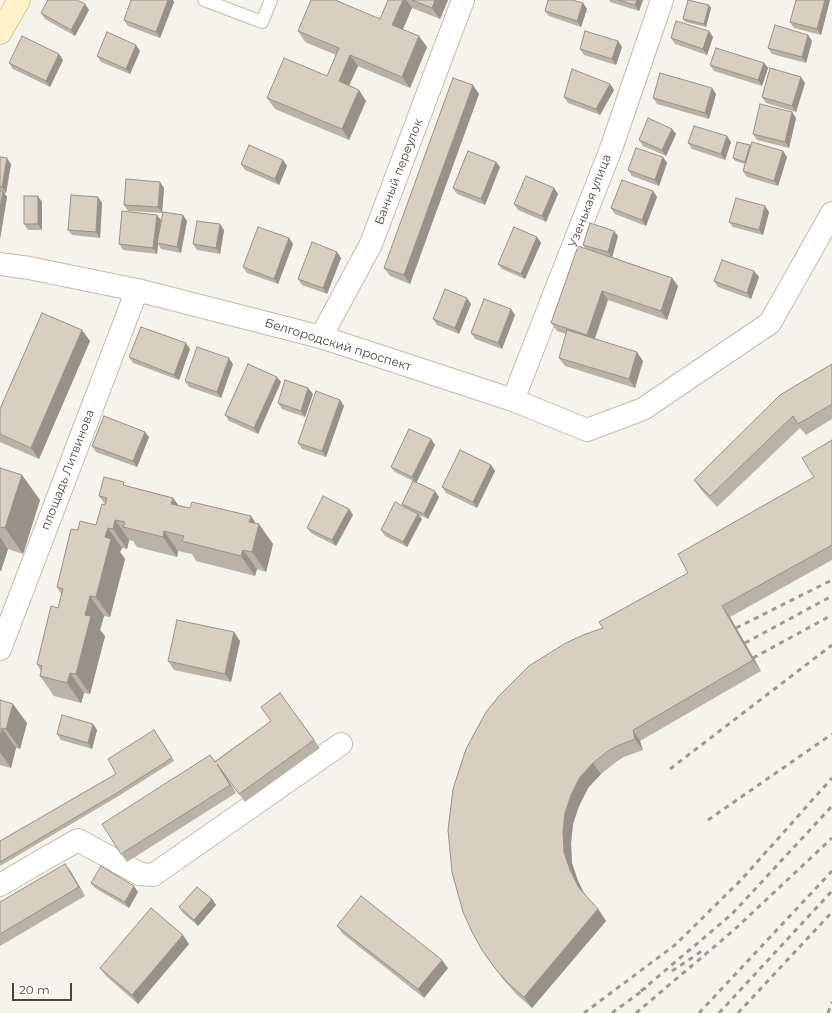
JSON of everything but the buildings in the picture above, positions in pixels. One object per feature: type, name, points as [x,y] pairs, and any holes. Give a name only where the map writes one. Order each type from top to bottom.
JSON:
[{"type":"main road","points":[[0,33],[19,0]]},
{"type":"street","name":"Банный переулок","points":[[321,337],[371,244],[463,0]]},
{"type":"street","name":"Узенькая улица","points":[[513,400],[612,146],[662,0]]},
{"type":"street","name":"Белгородский проспект","points":[[0,264],[29,268],[137,290],[321,337],[513,400],[587,430],[643,409],[770,323],[832,213]]},
{"type":"street","name":"площадь Литвинова","points":[[0,650],[137,290]]},
{"type":"street","points":[[0,885],[78,840],[140,874],[153,875],[341,744]]},
{"type":"lane","points":[[204,0],[262,22],[271,0]]},
{"type":"railway","points":[[736,628],[832,580]]},
{"type":"railway","points":[[745,643],[832,596]]},
{"type":"railway","points":[[753,658],[832,615]]},
{"type":"railway","points":[[670,769],[832,645]]},
{"type":"railway","points":[[708,820],[832,734]]},
{"type":"railway","points":[[584,1013],[675,945],[742,879],[832,778]]},
{"type":"railway","points":[[641,991],[732,914],[832,806]]},
{"type":"railway","points":[[636,1013],[734,930],[832,838]]},
{"type":"railway","points":[[699,1013],[832,871]]},
{"type":"railway","points":[[719,1013],[832,891]]},
{"type":"railway","points":[[738,1013],[832,912]]},
{"type":"railway","points":[[672,971],[702,951]]},
{"type":"railway","points":[[612,1013],[646,988]]},
{"type":"railway","points":[[828,1013],[832,1002]]}]
